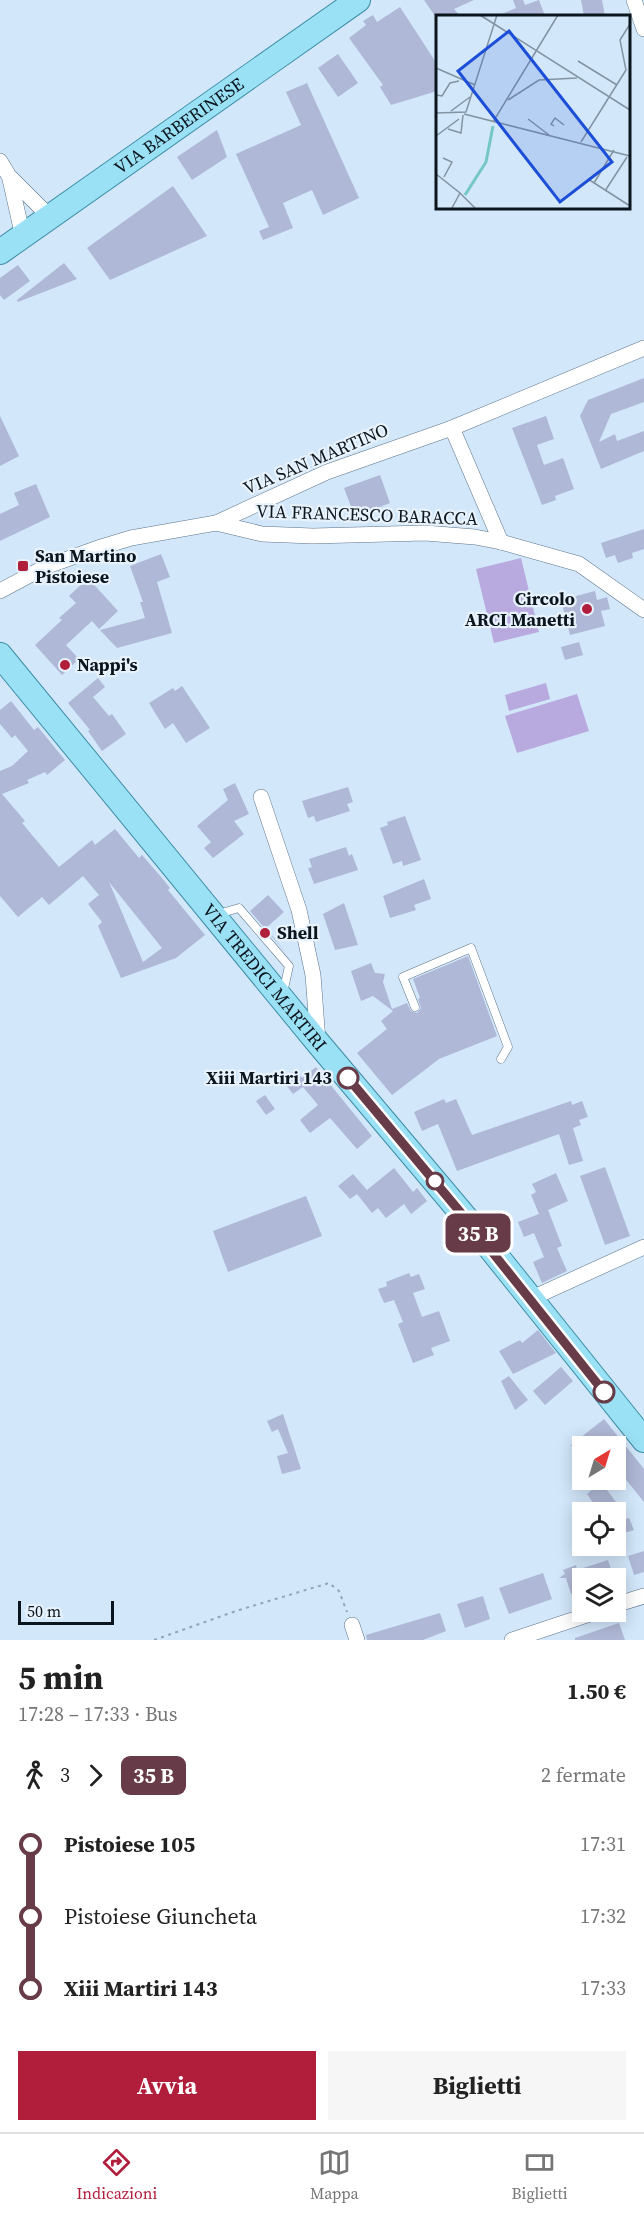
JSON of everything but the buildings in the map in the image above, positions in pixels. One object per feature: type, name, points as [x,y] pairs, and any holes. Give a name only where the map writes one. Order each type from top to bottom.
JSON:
[{"type":"main road","name":"VIA BARBERINESE","points":[[0,252],[358,0]]},
{"type":"main road","name":"VIA TREDICI MARTIRI","points":[[0,654],[319,1044],[435,1180],[644,1440]]},
{"type":"street","points":[[634,0],[644,29]]},
{"type":"street","points":[[0,161],[9,176],[50,217]]},
{"type":"street","points":[[9,176],[23,237]]},
{"type":"street","name":"VIA SAN MARTINO","points":[[0,591],[45,567],[98,548],[131,538],[216,523],[327,472],[452,428],[644,348]]},
{"type":"street","points":[[452,428],[501,542]]},
{"type":"street","name":"VIA FRANCESCO BARACCA","points":[[216,523],[262,534],[313,536],[425,533],[475,537],[501,542],[579,564],[644,610]]},
{"type":"street","points":[[261,797],[299,910],[314,975],[319,1044]]},
{"type":"street","points":[[530,1299],[644,1247]]},
{"type":"street","points":[[626,1602],[644,1596]]},
{"type":"street","points":[[512,1640],[572,1620]]},
{"type":"street","points":[[352,1625],[357,1640]]},
{"type":"lane","points":[[415,1007],[403,976],[471,948],[508,1047],[501,1059]]},
{"type":"path","points":[[154,1640],[239,1610],[329,1583],[339,1591],[352,1625]]},
{"type":"shaded area","points":[[521,558],[539,632],[494,643],[476,569]]},
{"type":"shaded area","points":[[546,683],[550,699],[509,711],[505,695]]},
{"type":"shaded area","points":[[577,694],[589,731],[517,753],[505,716]]},
{"type":"bus line","points":[[348,1078],[435,1180],[604,1392]]},
{"type":"place","name":"San Martino Pistoiese","points":[[23,566]]},
{"type":"place","name":"Circolo ARCI Manetti","points":[[587,609]]},
{"type":"place","name":"Nappi's","points":[[65,665]]},
{"type":"place","name":"Shell","points":[[265,933]]},
{"type":"place","name":"Xiii Martiri 143","points":[[348,1078]]}]
